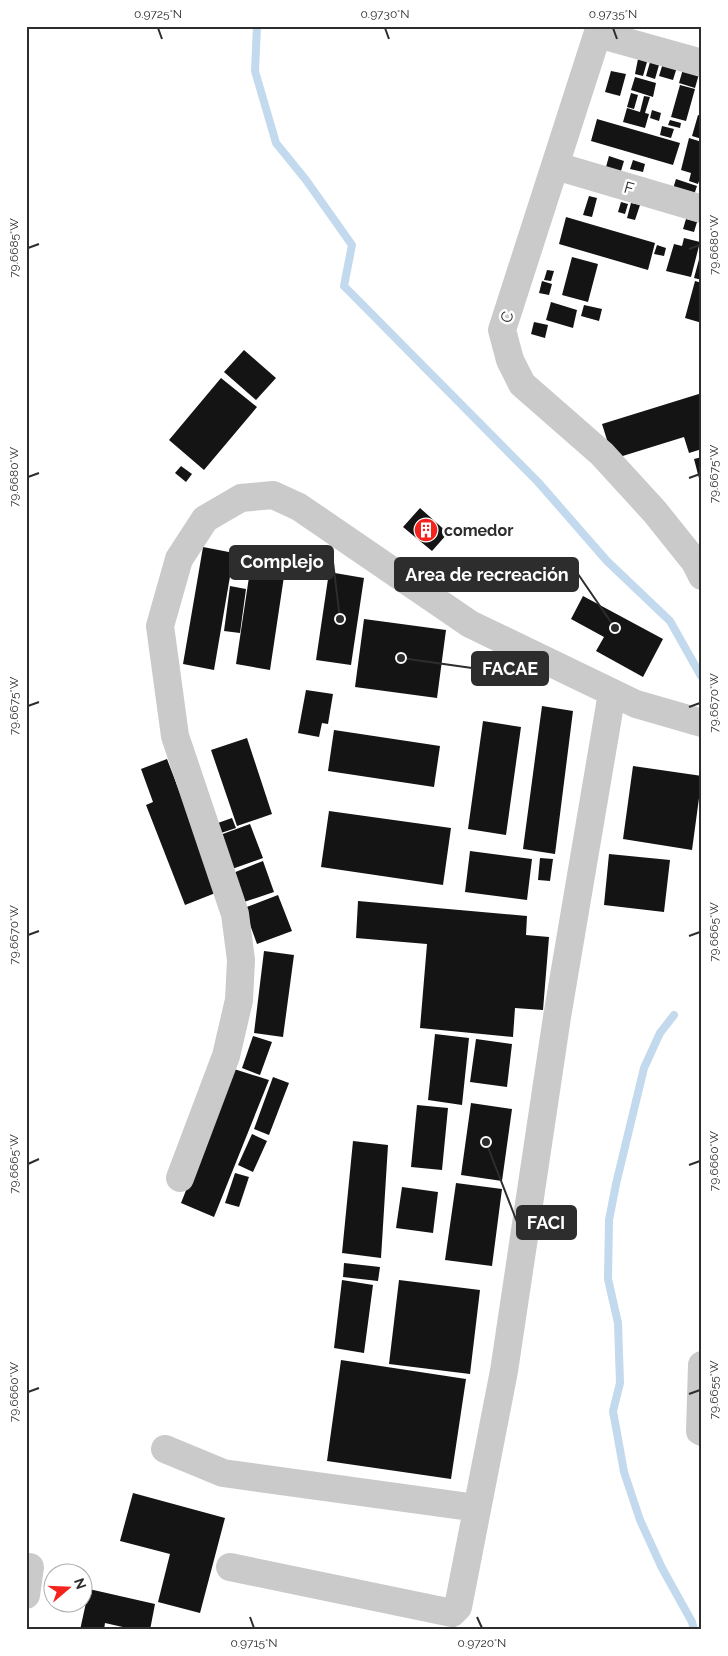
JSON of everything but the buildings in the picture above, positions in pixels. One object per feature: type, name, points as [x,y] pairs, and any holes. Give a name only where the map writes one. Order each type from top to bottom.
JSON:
[{"type":"street","points":[[599,30],[702,63]]},
{"type":"street","name":"C","points":[[599,30],[502,330],[510,360],[522,384],[602,454],[655,512],[695,562],[702,576]]},
{"type":"street","name":"F","points":[[556,166],[702,209]]},
{"type":"street","points":[[180,1178],[226,1056],[239,1000],[241,960],[235,914],[175,736],[160,626],[179,559],[205,519],[241,498],[273,495],[299,507],[470,624],[636,704],[702,722]]},
{"type":"street","points":[[230,1567],[452,1613],[458,1606],[504,1371],[557,1018],[612,693]]},
{"type":"street","points":[[702,1365],[700,1431],[702,1432]]},
{"type":"street","points":[[165,1448],[223,1474],[477,1508]]},
{"type":"street","points":[[26,1595],[30,1567]]},
{"type":"waterway","points":[[257,26],[255,71],[276,143],[306,180],[352,245],[344,286],[538,482],[607,561],[670,621],[701,676]]},
{"type":"waterway","points":[[674,1015],[660,1033],[644,1068],[609,1220],[608,1279],[618,1323],[620,1383],[613,1411],[624,1472],[640,1520],[662,1568],[692,1622],[694,1630]]},
{"type":"place","name":"comedor","points":[[426,530]]},
{"type":"place","name":"Complejo","points":[[340,619]]},
{"type":"place","name":"Area de recreación","points":[[615,628]]},
{"type":"place","name":"FACAE","points":[[401,658]]},
{"type":"place","name":"FACI","points":[[486,1142]]}]
